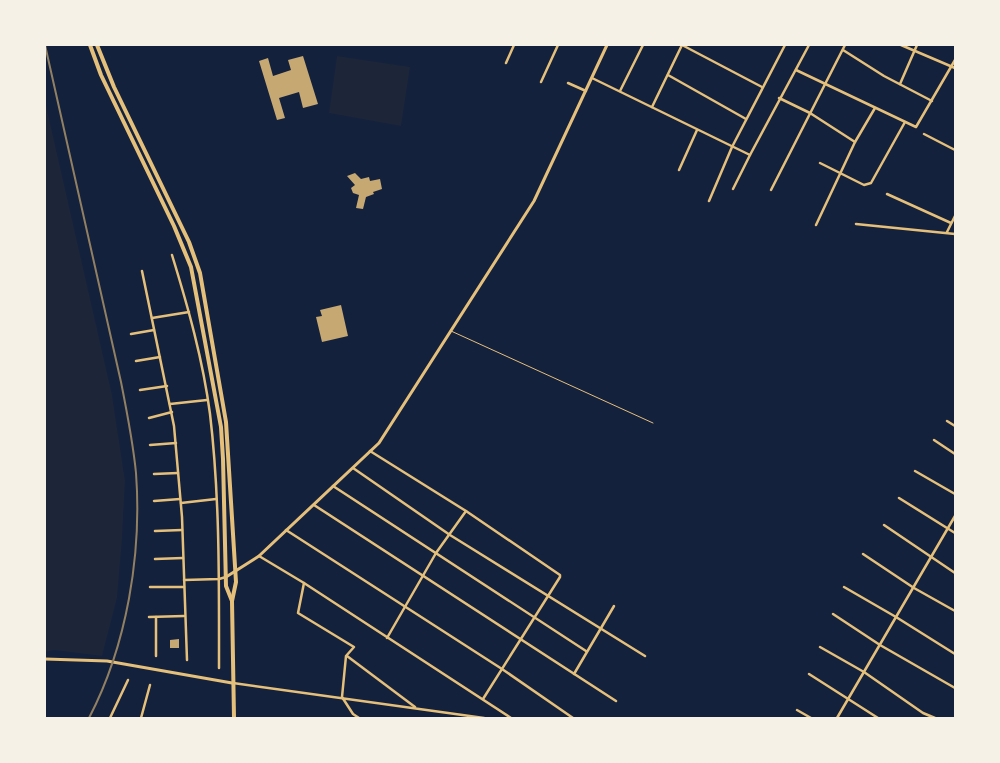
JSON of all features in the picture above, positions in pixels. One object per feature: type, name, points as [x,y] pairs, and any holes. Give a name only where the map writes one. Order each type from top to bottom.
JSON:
[{"type":"main road","points":[[90,45],[101,75],[174,226],[191,268],[220,427],[223,460],[226,577],[227,591],[232,601]]},
{"type":"main road","points":[[97,45],[114,87],[189,242],[200,273],[226,422],[236,572],[236,589],[232,601],[234,718]]},
{"type":"main road","points":[[174,226],[179,223]]},
{"type":"street","points":[[506,63],[514,45]]},
{"type":"street","points":[[541,82],[558,45]]},
{"type":"street","points":[[184,580],[226,577],[259,556],[379,443],[534,201],[607,45]]},
{"type":"street","points":[[620,91],[643,45]]},
{"type":"street","points":[[652,107],[682,45],[762,87]]},
{"type":"street","points":[[709,201],[732,147],[785,45]]},
{"type":"street","points":[[733,189],[779,98],[808,46],[804,45]]},
{"type":"street","points":[[771,190],[845,45]]},
{"type":"street","points":[[901,45],[955,68]]},
{"type":"street","points":[[900,84],[918,45]]},
{"type":"street","points":[[842,50],[932,101]]},
{"type":"street","points":[[795,70],[916,127],[955,60]]},
{"type":"street","points":[[668,75],[746,119]]},
{"type":"street","points":[[592,78],[750,155]]},
{"type":"street","points":[[568,83],[586,91]]},
{"type":"street","points":[[779,98],[810,114],[855,142]]},
{"type":"street","points":[[816,225],[855,142],[875,108]]},
{"type":"street","points":[[820,163],[864,185],[871,183],[905,122]]},
{"type":"street","points":[[679,170],[697,130]]},
{"type":"street","points":[[924,134],[955,149]]},
{"type":"street","points":[[887,194],[951,223]]},
{"type":"street","points":[[947,233],[955,216]]},
{"type":"street","points":[[856,224],[955,234]]},
{"type":"street","points":[[172,255],[189,312],[207,400],[214,459],[219,579],[219,668]]},
{"type":"street","points":[[142,271],[167,386],[176,443],[182,530],[187,660]]},
{"type":"street","points":[[152,318],[189,312]]},
{"type":"street","points":[[131,334],[155,329]]},
{"type":"street","points":[[136,361],[160,357]]},
{"type":"street","points":[[140,390],[167,386]]},
{"type":"street","points":[[170,404],[207,400]]},
{"type":"street","points":[[149,418],[172,412]]},
{"type":"street","points":[[947,421],[955,426]]},
{"type":"street","points":[[934,440],[955,454]]},
{"type":"street","points":[[150,445],[176,443]]},
{"type":"street","points":[[370,451],[466,511],[560,574],[560,578],[483,699]]},
{"type":"street","points":[[353,468],[450,535],[547,597],[645,656]]},
{"type":"street","points":[[915,471],[955,494]]},
{"type":"street","points":[[154,474],[178,473]]},
{"type":"street","points":[[333,486],[586,651]]},
{"type":"street","points":[[899,498],[955,533]]},
{"type":"street","points":[[154,501],[216,499]]},
{"type":"street","points":[[314,505],[616,701]]},
{"type":"street","points":[[387,638],[424,577],[436,553],[466,511]]},
{"type":"street","points":[[837,718],[955,516]]},
{"type":"street","points":[[884,525],[955,573]]},
{"type":"street","points":[[155,530],[182,530]]},
{"type":"street","points":[[286,530],[502,669],[573,718]]},
{"type":"street","points":[[863,554],[914,588],[955,611]]},
{"type":"street","points":[[259,556],[304,583],[511,718]]},
{"type":"street","points":[[155,559],[183,558]]},
{"type":"street","points":[[304,583],[298,613],[354,648],[346,656],[342,697],[353,714],[359,718]]},
{"type":"street","points":[[150,587],[184,587]]},
{"type":"street","points":[[844,588],[896,617],[955,654]]},
{"type":"street","points":[[574,674],[614,606]]},
{"type":"street","points":[[833,614],[955,688]]},
{"type":"street","points":[[150,617],[184,616]]},
{"type":"street","points":[[156,617],[156,656]]},
{"type":"street","points":[[820,646],[864,672],[924,713],[935,718]]},
{"type":"street","points":[[346,656],[416,707]]},
{"type":"street","points":[[45,658],[107,661],[232,683],[416,707],[456,717],[484,718]]},
{"type":"street","points":[[809,674],[878,718]]},
{"type":"street","points":[[110,718],[128,680]]},
{"type":"street","points":[[141,718],[150,685]]},
{"type":"street","points":[[797,710],[811,718]]},
{"type":"lane","points":[[450,331],[653,423]]},
{"type":"shaded area","points":[[337,56],[410,67],[401,126],[329,113]]},
{"type":"shaded area","points":[[45,101],[112,395],[125,481],[117,598],[102,656],[54,650],[45,652]]},
{"type":"building","points":[[303,56],[318,104],[303,108],[299,92],[279,98],[285,118],[277,120],[259,61],[268,58],[273,76],[291,70],[288,60]]},
{"type":"building","points":[[355,173],[361,179],[369,177],[370,181],[380,179],[382,189],[366,197],[363,209],[356,208],[359,195],[353,193],[351,188],[355,185],[347,176]]},
{"type":"building","points":[[341,305],[348,336],[322,342],[316,317],[322,316],[320,310]]},
{"type":"building","points":[[179,639],[179,648],[170,648],[170,640]]},
{"type":"railway","points":[[45,45],[121,382],[132,438],[136,473],[137,535],[129,598],[113,660],[89,718]]}]
